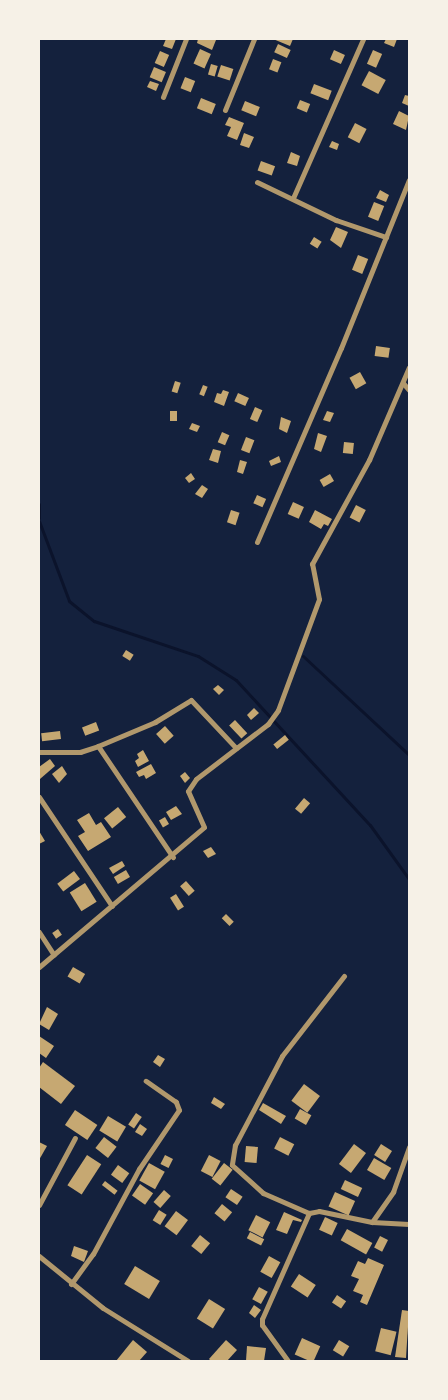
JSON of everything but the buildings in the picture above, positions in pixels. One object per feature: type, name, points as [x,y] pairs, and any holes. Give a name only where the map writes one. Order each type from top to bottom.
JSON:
[{"type":"street","points":[[163,97],[186,39]]},
{"type":"street","points":[[225,110],[254,39]]},
{"type":"street","points":[[294,198],[363,39]]},
{"type":"street","points":[[257,542],[341,348],[409,180]]},
{"type":"street","points":[[257,182],[294,198],[336,220],[386,237]]},
{"type":"street","points":[[39,967],[173,857],[204,827],[188,791],[196,779],[268,724],[278,710],[319,599],[312,564],[368,460],[409,367]]},
{"type":"street","points":[[403,383],[409,390]]},
{"type":"street","points":[[39,752],[80,752],[98,746],[156,722],[191,700],[236,748]]},
{"type":"street","points":[[98,746],[173,857]]},
{"type":"street","points":[[39,797],[112,906]]},
{"type":"street","points":[[39,932],[54,955]]},
{"type":"street","points":[[344,976],[282,1056],[235,1145],[232,1165],[263,1193],[310,1213],[319,1211],[372,1222],[409,1224]]},
{"type":"street","points":[[70,1284],[93,1254],[140,1169],[179,1110],[176,1102],[146,1081]]},
{"type":"street","points":[[39,1205],[75,1138]]},
{"type":"street","points":[[372,1222],[393,1192],[409,1147]]},
{"type":"street","points":[[288,1361],[262,1326],[262,1318],[310,1213]]},
{"type":"street","points":[[39,1256],[70,1284],[188,1361]]},
{"type":"waterway","points":[[39,504],[39,518]]},
{"type":"waterway","points":[[39,521],[69,601],[94,621],[198,656],[236,680],[370,825],[409,879]]},
{"type":"waterway","points":[[303,656],[409,755]]}]
